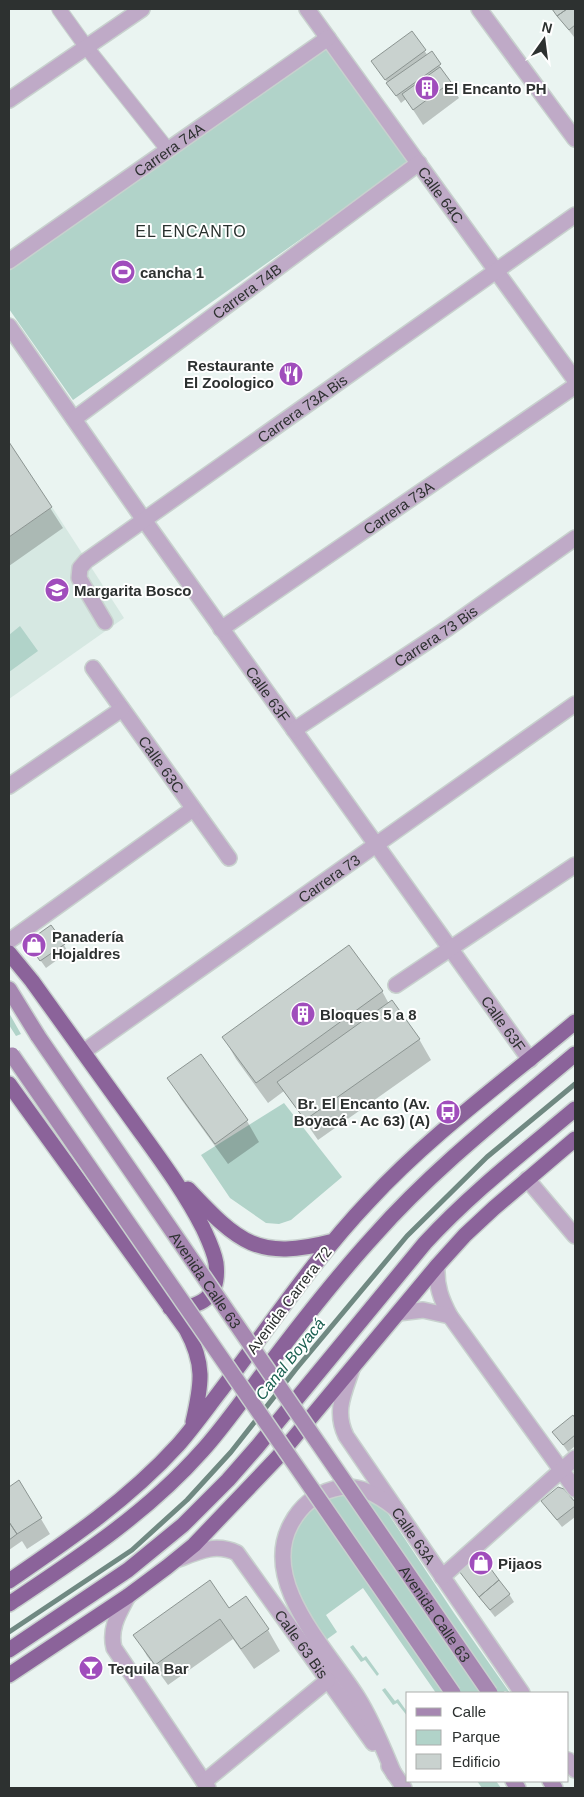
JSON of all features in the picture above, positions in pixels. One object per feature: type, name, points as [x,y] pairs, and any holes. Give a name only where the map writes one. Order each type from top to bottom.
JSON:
[{"type":"highway","points":[[9,953],[32,981],[164,1164],[187,1198],[214,1253],[216,1277],[208,1298],[198,1305],[170,1308]]},
{"type":"highway","name":"Avenida Carrera 72","points":[[9,1581],[102,1515],[169,1454],[247,1356],[313,1265],[368,1202],[424,1146],[575,1022]]},
{"type":"highway","name":"Avenida Carrera 72","points":[[9,1604],[102,1542],[171,1483],[214,1437],[293,1334],[373,1236],[448,1160],[575,1054]]},
{"type":"highway","points":[[9,1084],[191,1339],[202,1375],[199,1397],[191,1428]]},
{"type":"highway","points":[[9,1650],[128,1570],[183,1525],[223,1485],[312,1382],[425,1242],[472,1195],[575,1109]]},
{"type":"highway","points":[[9,1675],[128,1596],[176,1560],[210,1529],[262,1474],[465,1235],[575,1139]]},
{"type":"highway","points":[[164,1164],[219,1222],[252,1244],[286,1250],[306,1248],[334,1241]]},
{"type":"highway","points":[[223,1485],[262,1474]]},
{"type":"highway","points":[[210,1529],[223,1485]]},
{"type":"main road","name":"Avenida Calle 63","points":[[9,989],[38,1036],[489,1692]]},
{"type":"main road","name":"Avenida Calle 63","points":[[10,1052],[452,1692]]},
{"type":"street","points":[[59,9],[87,48],[168,150]]},
{"type":"street","points":[[9,100],[142,9]]},
{"type":"street","name":"Calle 64C","points":[[307,9],[575,380]]},
{"type":"street","points":[[479,9],[575,140]]},
{"type":"street","name":"Carrera 74A","points":[[9,261],[328,38]]},
{"type":"street","name":"Carrera 74B","points":[[74,419],[419,163]]},
{"type":"street","name":"Carrera 73A Bis","points":[[106,622],[79,578],[80,568],[86,561],[575,215]]},
{"type":"street","name":"Calle 63F","points":[[9,326],[221,629],[530,1060]]},
{"type":"street","name":"Carrera 73A","points":[[221,629],[575,386]]},
{"type":"street","name":"Carrera 73 Bis","points":[[294,730],[448,628],[575,538]]},
{"type":"street","name":"Calle 63C","points":[[93,668],[229,858]]},
{"type":"street","name":"Carrera 73","points":[[83,1052],[575,704]]},
{"type":"street","points":[[9,786],[122,709]]},
{"type":"street","points":[[9,941],[193,809]]},
{"type":"street","points":[[396,985],[575,865]]},
{"type":"street","points":[[527,1179],[575,1236]]},
{"type":"street","points":[[437,1266],[439,1292],[450,1316],[575,1489]]},
{"type":"street","points":[[398,1313],[423,1310],[450,1316]]},
{"type":"street","name":"Calle 63A","points":[[352,1369],[340,1406],[340,1424],[346,1436],[521,1692]]},
{"type":"street","points":[[442,1577],[575,1458]]},
{"type":"street","points":[[394,1774],[364,1707],[294,1601],[286,1581],[283,1549],[287,1532],[294,1518],[304,1506],[326,1491],[341,1487],[356,1488],[381,1497],[396,1509]]},
{"type":"street","name":"Calle 63 Bis","points":[[176,1560],[204,1549],[217,1547],[229,1549],[237,1553],[404,1788]]},
{"type":"street","points":[[128,1596],[114,1622],[112,1637],[114,1648],[206,1785],[328,1680]]},
{"type":"shaded area","name":"Margarita Bosco","points":[[52,507],[124,618],[9,699],[9,537]]},
{"type":"green space","name":"EL ENCANTO","points":[[327,46],[410,162],[73,400],[9,309],[9,271]]},
{"type":"green space","points":[[20,626],[38,651],[9,672],[9,635]]},
{"type":"green space","points":[[9,1013],[21,1034],[16,1036],[9,1025]]},
{"type":"green space","points":[[284,1103],[342,1177],[291,1220],[279,1224],[266,1223],[230,1198],[201,1155]]},
{"type":"green space","points":[[350,1494],[372,1501],[385,1509],[509,1692],[435,1692],[363,1588],[326,1615],[337,1632],[326,1640],[295,1587],[291,1576],[289,1553],[292,1541],[307,1516],[317,1506],[335,1497]]},
{"type":"green space","points":[[353,1645],[363,1658],[366,1656],[379,1674],[377,1676],[365,1660],[361,1662],[350,1647]]},
{"type":"green space","points":[[385,1688],[395,1701],[398,1699],[406,1710],[406,1714],[397,1703],[393,1705],[382,1690]]},
{"type":"green space","points":[[478,1782],[497,1782],[501,1788],[482,1788]]},
{"type":"building","points":[[552,9],[567,9],[557,16]]},
{"type":"building","points":[[567,9],[575,9],[575,25],[569,30],[557,16]]},
{"type":"building","points":[[412,31],[426,50],[385,80],[371,61]]},
{"type":"building","points":[[432,51],[441,64],[396,96],[386,83]]},
{"type":"building","name":"El Encanto PH","points":[[440,67],[451,82],[413,110],[402,94]]},
{"type":"building","points":[[9,442],[52,507],[9,537]]},
{"type":"building","points":[[51,925],[65,944],[40,961],[27,942]]},
{"type":"building","name":"Bloques 5 a 8","points":[[349,945],[383,991],[256,1083],[222,1037]]},
{"type":"building","points":[[392,1000],[420,1039],[305,1120],[277,1082]]},
{"type":"building","points":[[201,1054],[248,1120],[215,1144],[167,1078]]},
{"type":"building","points":[[573,1415],[575,1418],[575,1435],[563,1445],[552,1432]]},
{"type":"building","points":[[19,1480],[42,1518],[17,1534],[9,1522],[9,1487]]},
{"type":"building","points":[[558,1487],[564,1489],[575,1502],[575,1506],[557,1520],[541,1501]]},
{"type":"building","points":[[9,1522],[17,1534],[9,1540]]},
{"type":"building","points":[[480,1554],[499,1580],[479,1597],[459,1571],[461,1567]]},
{"type":"building","points":[[210,1580],[229,1608],[246,1596],[269,1629],[241,1649],[220,1619],[155,1665],[133,1635]]},
{"type":"building","points":[[499,1580],[510,1594],[490,1610],[479,1597]]},
{"type":"waterway","name":"Canal Boyacá","points":[[9,1632],[132,1550],[187,1500],[231,1452],[296,1369],[407,1236],[487,1157],[575,1084]]},
{"type":"place","name":"El Encanto PH","points":[[427,88]]},
{"type":"place","name":"cancha 1","points":[[123,272]]},
{"type":"place","name":"Restaurante El Zoologico","points":[[291,374]]},
{"type":"place","name":"Margarita Bosco","points":[[57,590]]},
{"type":"place","name":"Panadería Hojaldres","points":[[34,945]]},
{"type":"place","name":"Bloques 5 a 8","points":[[303,1014]]},
{"type":"place","name":"Br. El Encanto (Av. Boyacá - Ac 63) (A)","points":[[448,1112]]},
{"type":"place","name":"Pijaos","points":[[481,1563]]},
{"type":"place","name":"Tequila Bar","points":[[91,1668]]},
{"type":"district","name":"EL ENCANTO","points":[[191,231]]}]
